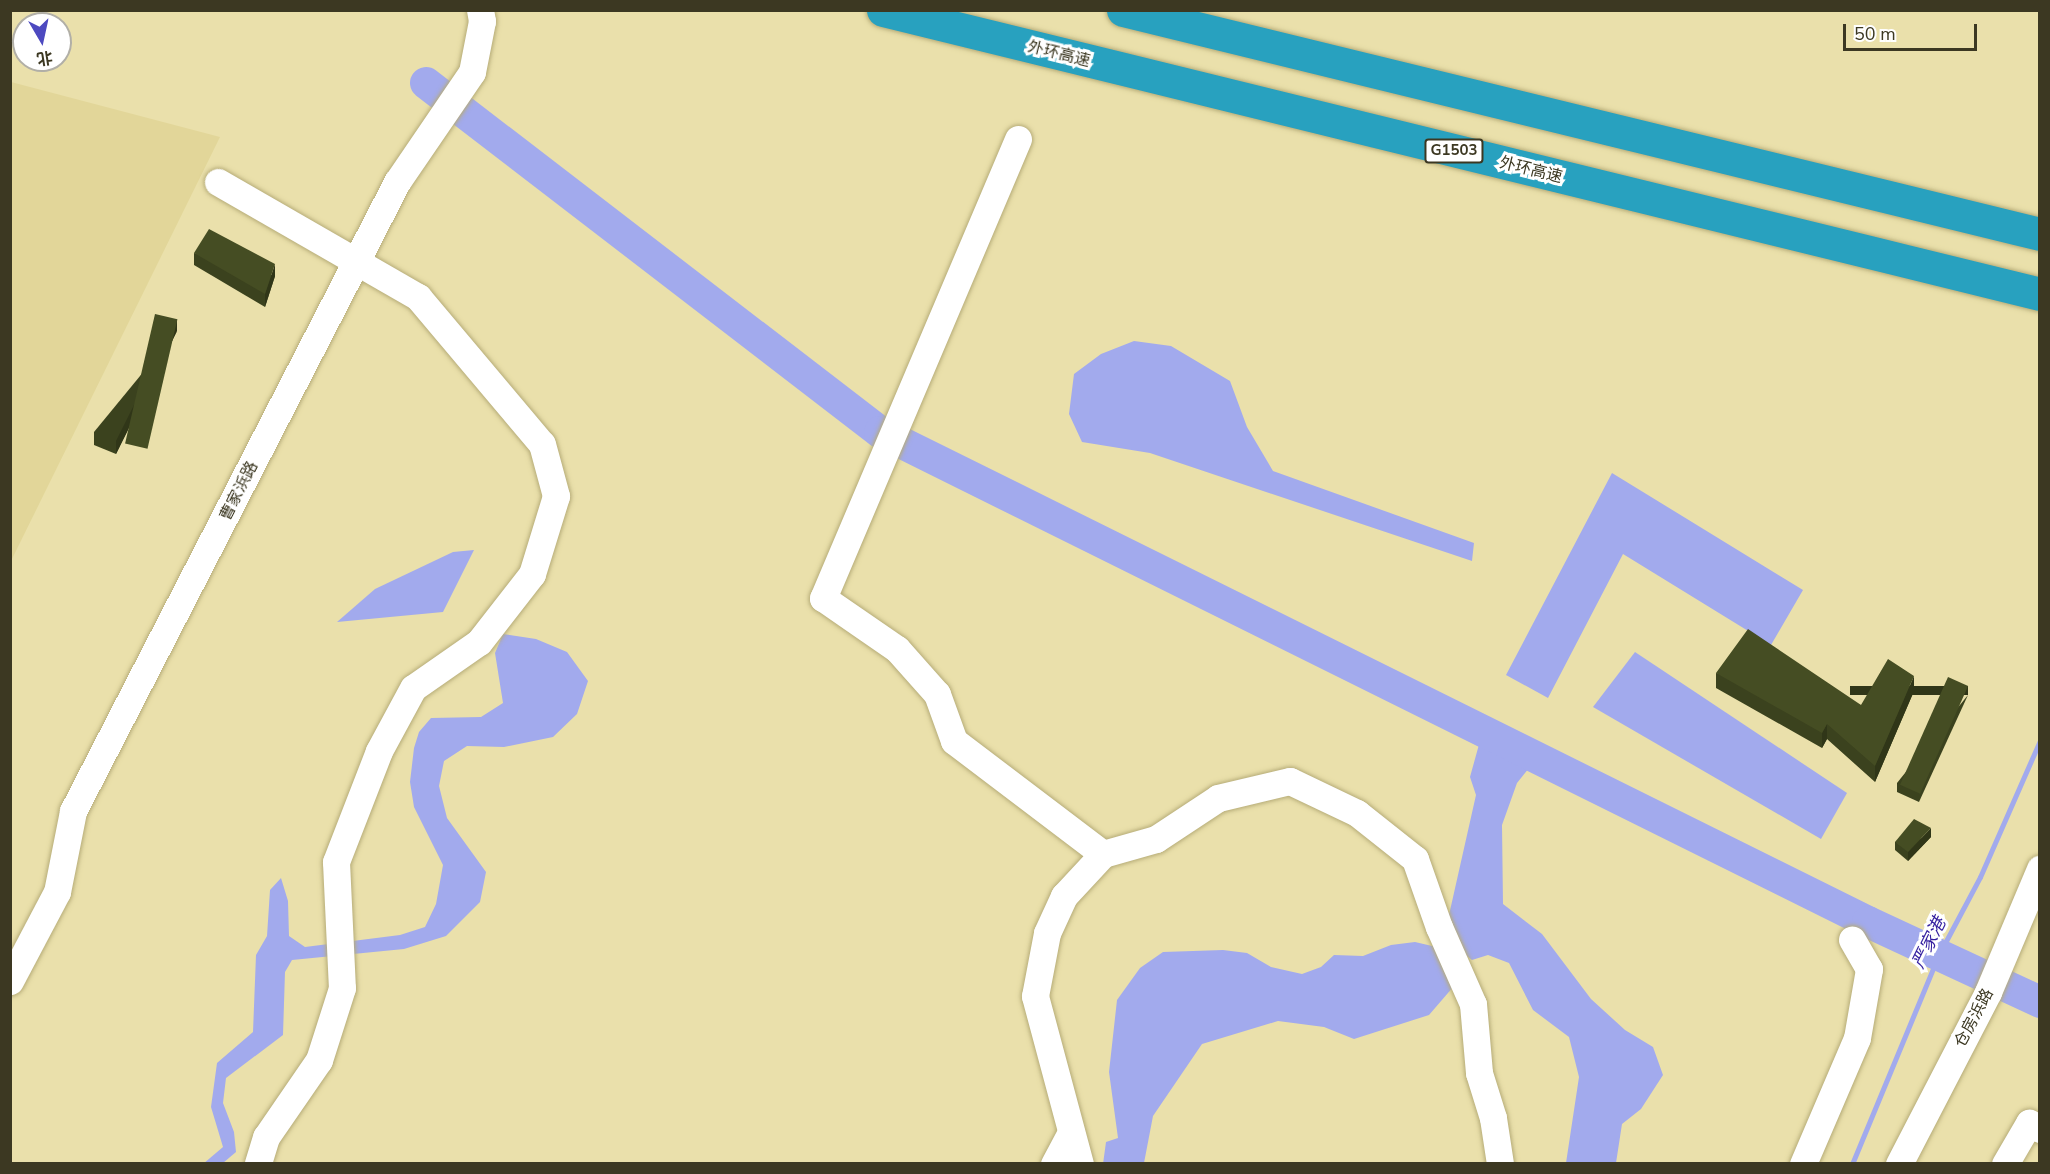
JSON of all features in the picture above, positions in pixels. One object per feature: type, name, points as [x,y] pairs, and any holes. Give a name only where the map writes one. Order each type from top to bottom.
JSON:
[{"type":"highway","name":"外环高速","points":[[883,10],[2032,293]]},
{"type":"highway","points":[[1123,10],[2040,234]]},
{"type":"street","name":"曹家浜路","points":[[10,981],[57,892],[74,811],[397,182],[442,120],[472,72],[482,21],[480,10]]},
{"type":"street","points":[[1018,139],[823,598],[904,656],[937,694],[954,741],[1103,854]]},
{"type":"street","points":[[218,182],[418,297],[542,444],[556,495],[532,574],[479,642],[413,688],[379,751],[336,862],[342,988],[319,1060],[266,1137],[258,1164]]},
{"type":"street","points":[[1080,1164],[1035,996],[1051,923],[1064,896],[1103,854],[1156,839],[1218,798],[1290,781],[1357,813],[1414,859],[1439,927],[1473,1004],[1479,1073],[1493,1118],[1500,1164]]},
{"type":"street","name":"仓房浜路","points":[[1899,1164],[1988,992],[2012,941],[2040,868]]},
{"type":"street","points":[[1803,1164],[1857,1038],[1869,969],[1852,939]]},
{"type":"street","points":[[2005,1164],[2029,1123],[2040,1129]]},
{"type":"street","points":[[1054,1164],[1071,1132]]},
{"type":"shaded area","points":[[10,82],[220,137],[11,561]]},
{"type":"water","points":[[1134,341],[1171,346],[1230,381],[1247,427],[1273,471],[1474,543],[1472,561],[1150,453],[1082,442],[1069,414],[1074,374],[1101,354]]},
{"type":"water","points":[[1612,473],[1803,590],[1771,645],[1623,554],[1548,698],[1506,675]]},
{"type":"water","points":[[474,550],[443,612],[337,622],[375,589],[453,552]]},
{"type":"water","points":[[503,634],[536,639],[567,652],[588,681],[577,714],[553,737],[504,747],[467,746],[444,761],[439,786],[447,818],[486,872],[480,902],[446,936],[404,949],[292,960],[285,972],[283,1035],[226,1078],[223,1103],[234,1132],[236,1152],[223,1163],[203,1164],[223,1147],[211,1107],[217,1063],[253,1032],[256,955],[267,936],[270,890],[281,878],[288,901],[289,936],[305,947],[400,935],[425,927],[436,904],[443,865],[414,807],[410,782],[414,748],[419,732],[431,718],[481,717],[503,703],[495,653]]},
{"type":"water","points":[[1635,652],[1847,793],[1821,839],[1593,707]]},
{"type":"water","points":[[1483,730],[1538,757],[1517,783],[1502,825],[1503,904],[1542,934],[1591,999],[1625,1030],[1653,1047],[1663,1075],[1641,1109],[1622,1124],[1616,1163],[1566,1163],[1579,1077],[1569,1037],[1533,1010],[1509,963],[1488,955],[1472,960],[1457,948],[1449,915],[1476,795],[1470,777]]},
{"type":"water","points":[[1415,942],[1445,949],[1454,986],[1429,1015],[1354,1039],[1324,1027],[1278,1021],[1202,1044],[1153,1116],[1144,1163],[1103,1164],[1106,1142],[1118,1138],[1109,1072],[1117,1000],[1140,968],[1163,952],[1223,950],[1247,953],[1271,967],[1302,974],[1321,967],[1334,955],[1363,956],[1391,945]]},
{"type":"building","points":[[209,229],[275,264],[265,294],[194,253]]},
{"type":"building","points":[[155,314],[177,319],[147,449],[125,444]]},
{"type":"building","points":[[1748,629],[1861,705],[1888,659],[1914,676],[1875,766],[1827,724],[1822,733],[1716,673]]},
{"type":"building","points":[[1948,677],[1968,686],[1920,794],[1900,785]]},
{"type":"building","points":[[1914,819],[1931,828],[1908,852],[1895,842]]},
{"type":"waterway","points":[[426,83],[880,432],[1868,922],[2040,1002]]},
{"type":"waterway","name":"严家港","points":[[1852,1164],[1938,956],[1980,877],[2040,740]]}]
